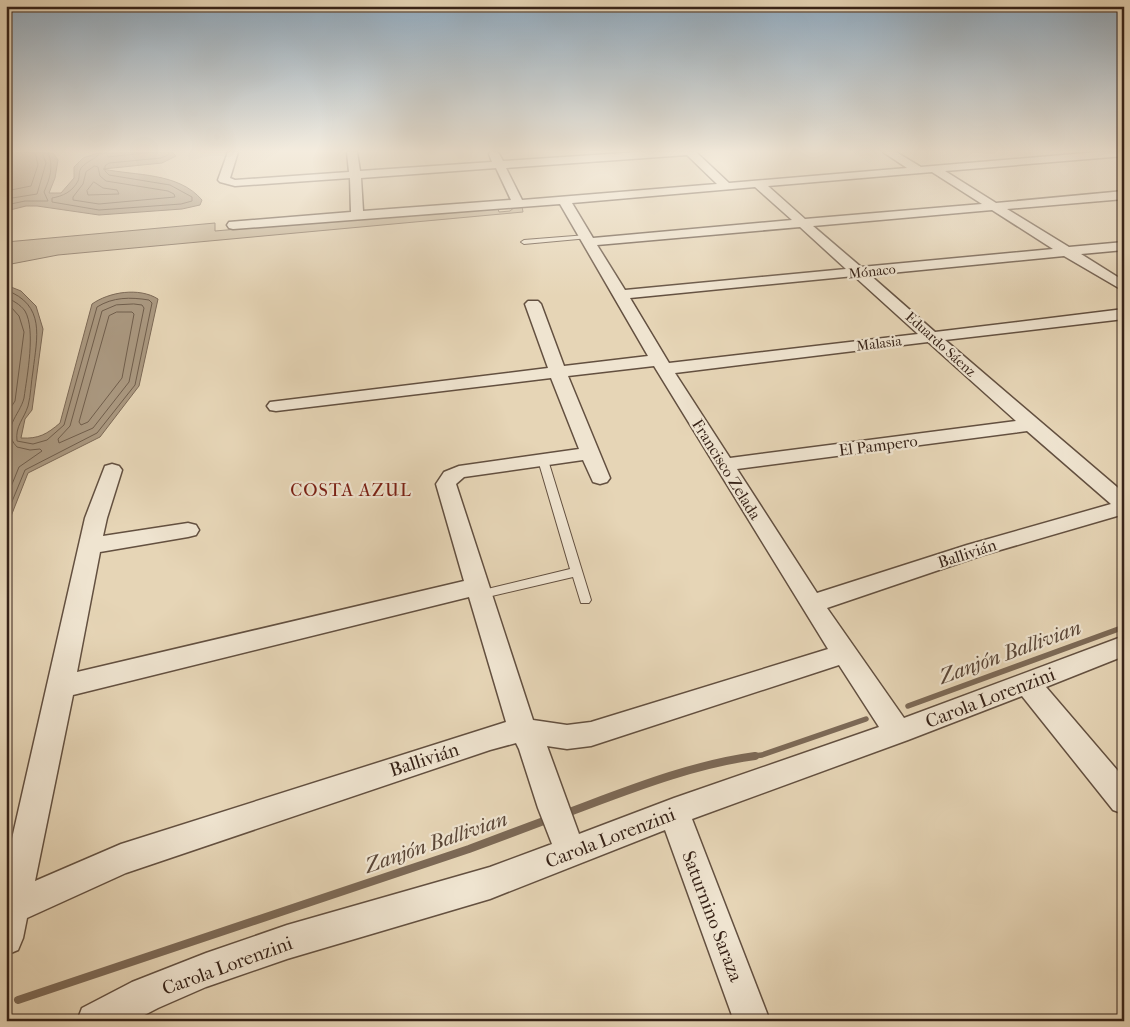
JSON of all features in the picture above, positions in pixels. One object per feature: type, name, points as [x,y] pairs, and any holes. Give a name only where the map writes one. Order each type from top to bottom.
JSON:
[{"type":"street","points":[[356,200],[357,215]]},
{"type":"street","points":[[233,224],[564,200]]},
{"type":"street","name":"Francisco Zelada","points":[[564,200],[661,365],[811,604],[898,732]]},
{"type":"street","name":"Eduardo Sáenz","points":[[776,200],[933,337],[1031,426],[1124,505]]},
{"type":"street","points":[[983,200],[1124,287]]},
{"type":"street","points":[[589,240],[802,224],[1071,200]]},
{"type":"street","name":"Mónaco","points":[[620,295],[1124,246]]},
{"type":"street","points":[[533,304],[557,371],[600,478]]},
{"type":"street","name":"Malasia","points":[[276,406],[557,371],[661,365],[933,337],[1124,314]]},
{"type":"street","name":"El Pampero","points":[[724,465],[1031,426]]},
{"type":"street","points":[[562,828],[538,758],[532,744],[522,730],[446,484],[447,480],[458,472],[590,453]]},
{"type":"street","points":[[6,938],[96,518],[112,470]]},
{"type":"street","name":"Ballivián","points":[[811,604],[975,550],[1124,505]]},
{"type":"street","points":[[91,546],[188,530]]},
{"type":"street","points":[[61,687],[478,591]]},
{"type":"street","name":"Carola Lorenzini","points":[[95,1021],[145,995],[206,970],[287,942],[490,883],[562,828],[674,812],[898,732],[1124,646]]},
{"type":"street","name":"Ballivián","points":[[13,907],[121,858],[490,738],[522,730],[567,737],[591,734],[844,654]]},
{"type":"street","points":[[1026,682],[1124,800]]},
{"type":"street","name":"Saturnino Saraza","points":[[674,812],[752,1021]]},
{"type":"lane","points":[[524,242],[589,240]]},
{"type":"lane","points":[[543,460],[585,600]]},
{"type":"lane","points":[[478,591],[576,572]]},
{"type":"shaded area","points":[[497,206],[499,212],[510,211],[516,206],[522,206],[523,212],[58,255],[6,265],[6,242],[215,223],[215,231]]},
{"type":"water","points":[[6,200],[202,200],[200,205],[182,209],[99,215],[37,206],[26,206],[6,211]]},
{"type":"water","points":[[6,285],[21,291],[36,306],[43,329],[32,410],[25,419],[21,438],[33,438],[42,435],[60,423],[92,304],[107,296],[124,292],[142,293],[158,299],[139,386],[100,437],[28,473],[6,529]]},
{"type":"waterway","name":"Zanjón Ballivian","points":[[908,706],[1124,627]]},
{"type":"waterway","name":"Zanjón Ballivian","points":[[746,757],[762,755],[866,719]]},
{"type":"waterway","name":"Zanjón Ballivian","points":[[564,814],[682,772],[755,756]]},
{"type":"waterway","name":"Zanjón Ballivian","points":[[18,1000],[469,849],[549,819]]},
{"type":"district","name":"COSTA AZUL","points":[[351,490]]}]
